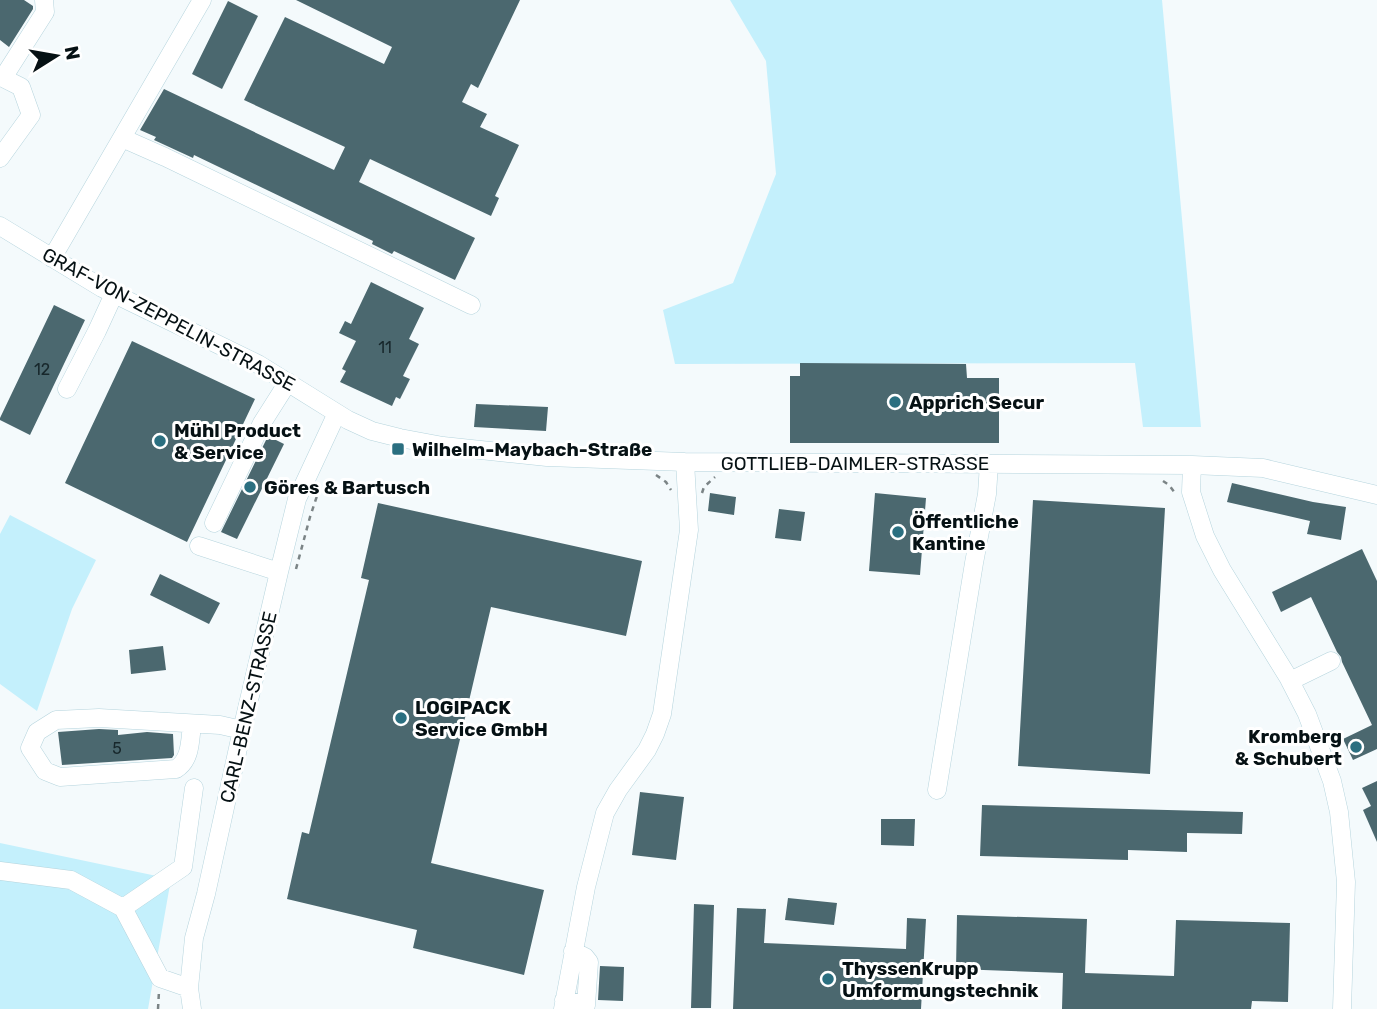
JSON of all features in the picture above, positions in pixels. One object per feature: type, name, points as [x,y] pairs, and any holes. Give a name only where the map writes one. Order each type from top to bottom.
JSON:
[{"type":"street","points":[[0,158],[31,115],[21,87],[1,77],[45,12],[44,0]]},
{"type":"street","points":[[52,258],[202,0]]},
{"type":"street","points":[[122,138],[471,304]]},
{"type":"street","name":"GRAF-VON-ZEPPELIN-STRASSE","points":[[0,226],[114,294],[258,364],[337,413]]},
{"type":"street","points":[[67,389],[114,294]]},
{"type":"street","points":[[214,523],[262,423],[288,382]]},
{"type":"street","name":"GOTTLIEB-DAIMLER-STRASSE","points":[[337,413],[372,431],[400,438],[443,446],[547,457],[685,462],[1263,468],[1377,495]]},
{"type":"street","name":"CARL-BENZ-STRASSE","points":[[192,1009],[189,988],[194,937],[279,572],[297,499],[337,413]]},
{"type":"street","points":[[563,1004],[587,883],[605,813],[647,750],[662,714],[688,530],[685,462]]},
{"type":"street","points":[[937,790],[987,494],[989,464]]},
{"type":"street","points":[[1192,466],[1191,492],[1205,536],[1222,570],[1290,681],[1321,750],[1337,800],[1346,881],[1342,1009]]},
{"type":"street","points":[[199,546],[279,572]]},
{"type":"street","points":[[1290,681],[1331,661]]},
{"type":"street","points":[[192,723],[184,764],[176,769],[60,777],[45,771],[30,748],[37,732],[56,720],[99,718],[192,723],[242,730]]},
{"type":"street","points":[[123,908],[183,867],[194,788]]},
{"type":"street","points":[[0,871],[71,880],[123,908],[160,978],[189,988]]},
{"type":"shaded area","points":[[730,0],[1162,0],[1201,427],[1143,427],[1135,363],[675,364],[663,310],[733,283],[776,174],[766,61]]},
{"type":"shaded area","points":[[10,515],[96,560],[72,609],[37,711],[0,684],[0,534]]},
{"type":"shaded area","points":[[0,843],[171,879],[148,1009],[0,1009]]},
{"type":"building","points":[[0,0],[24,0],[33,6],[9,47],[0,40]]},
{"type":"building","points":[[296,0],[520,0],[478,88],[471,84],[462,102],[487,114],[480,127],[519,145],[495,196],[499,198],[491,216],[370,159],[359,182],[475,238],[455,280],[394,251],[392,254],[372,244],[373,241],[194,155],[193,158],[154,140],[156,137],[140,130],[164,89],[334,170],[345,147],[244,100],[285,17],[384,64],[392,47]]},
{"type":"building","points":[[228,1],[258,16],[222,89],[192,74]]},
{"type":"building","points":[[371,282],[424,308],[409,339],[419,344],[403,376],[410,379],[400,399],[396,397],[392,406],[340,382],[346,371],[342,369],[356,341],[339,333],[345,321],[351,324]]},
{"type":"building","points":[[54,305],[85,320],[30,435],[0,418]]},
{"type":"building","name":"Mühl Product & Service","points":[[132,341],[255,399],[187,542],[65,483]]},
{"type":"building","name":"Apprich Secur","points":[[800,363],[966,364],[967,378],[999,378],[999,443],[790,443],[790,376],[800,376]]},
{"type":"building","points":[[476,404],[548,407],[546,431],[474,427]]},
{"type":"building","name":"Göres & Bartusch","points":[[268,436],[284,444],[237,539],[221,532]]},
{"type":"building","points":[[1232,483],[1346,507],[1341,540],[1307,534],[1310,521],[1227,502]]},
{"type":"building","points":[[710,493],[736,497],[734,515],[708,511]]},
{"type":"building","points":[[875,493],[926,498],[920,575],[869,571]]},
{"type":"building","points":[[1033,500],[1165,508],[1150,774],[1018,766]]},
{"type":"building","points":[[378,503],[642,561],[626,636],[491,607],[431,863],[544,890],[524,975],[413,948],[417,930],[287,899],[302,832],[309,834],[369,580],[361,578]]},
{"type":"building","points":[[779,509],[805,512],[801,541],[775,538]]},
{"type":"building","points":[[1362,549],[1377,581],[1377,749],[1353,760],[1343,739],[1372,725],[1341,657],[1311,597],[1281,612],[1272,592]]},
{"type":"building","points":[[160,574],[220,603],[209,624],[150,595]]},
{"type":"building","points":[[163,646],[166,670],[131,674],[129,650]]},
{"type":"building","points":[[118,730],[118,735],[147,732],[173,734],[174,755],[172,758],[62,765],[58,732]]},
{"type":"building","points":[[1377,781],[1377,842],[1363,810],[1371,806],[1362,788]]},
{"type":"building","points":[[640,792],[684,797],[676,860],[632,855]]},
{"type":"building","points":[[982,805],[1243,812],[1242,834],[1187,833],[1187,852],[1128,850],[1128,860],[980,856]]},
{"type":"building","points":[[881,819],[915,819],[914,846],[881,845]]},
{"type":"building","points":[[788,898],[837,903],[834,925],[785,920]]},
{"type":"building","points":[[694,904],[714,905],[711,1008],[691,1008]]},
{"type":"building","name":"ThyssenKrupp Umformungstechnik","points":[[737,908],[766,909],[764,943],[906,949],[907,918],[926,919],[921,1009],[733,1009]]},
{"type":"building","points":[[957,915],[1087,919],[1085,973],[1174,976],[1176,920],[1290,923],[1288,1002],[1252,1001],[1251,1009],[1062,1009],[1063,973],[956,969]]},
{"type":"building","points":[[600,966],[624,967],[623,1001],[598,1000]]},
{"type":"place","name":"Apprich Secur","points":[[895,402]]},
{"type":"place","name":"Mühl Product & Service","points":[[160,441]]},
{"type":"place","name":"Wilhelm-Maybach-Straße","points":[[398,449]]},
{"type":"place","name":"Göres & Bartusch","points":[[250,487]]},
{"type":"place","name":"Öffentliche Kantine","points":[[898,532]]},
{"type":"place","name":"LOGIPACK Service GmbH","points":[[401,718]]},
{"type":"place","name":"Kromberg & Schubert","points":[[1356,747]]},
{"type":"place","name":"ThyssenKrupp Umformungstechnik","points":[[828,979]]}]
